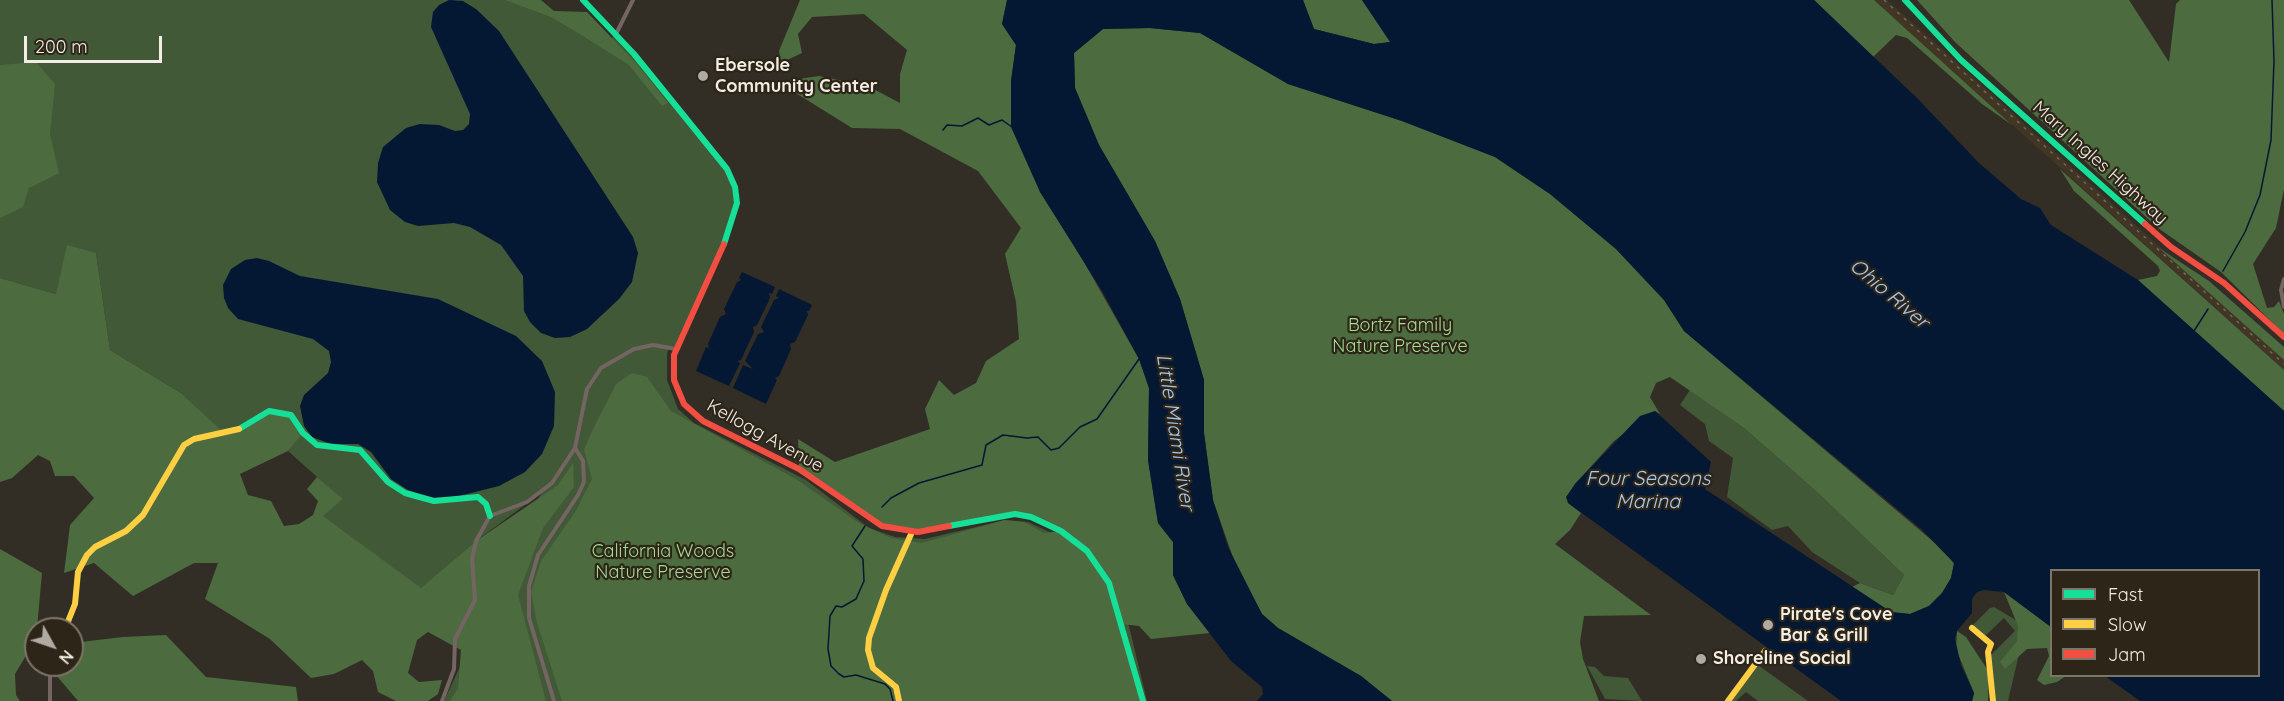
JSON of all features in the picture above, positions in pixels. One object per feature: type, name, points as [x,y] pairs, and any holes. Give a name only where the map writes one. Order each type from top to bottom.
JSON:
[{"type":"street","name":"Kellogg Avenue","points":[[583,0],[616,34],[727,169],[736,196],[731,228],[676,349],[673,372],[677,390],[684,404],[698,417],[799,469],[869,520],[888,528],[912,532],[1015,514],[1045,522],[1071,537],[1096,562],[1114,595],[1143,701]]},
{"type":"street","points":[[616,34],[633,0]]},
{"type":"street","name":"Mary Ingles Highway","points":[[1905,0],[1961,60],[2101,186],[2171,247],[2224,283],[2284,337]]},
{"type":"street","points":[[2284,279],[2281,290],[2284,307]]},
{"type":"street","points":[[442,701],[454,669],[455,639],[475,600],[472,569],[474,548],[490,516],[527,502],[561,473],[575,448],[587,389],[601,368],[639,347],[653,345],[676,349]]},
{"type":"street","points":[[70,617],[75,604],[78,572],[87,555],[95,547],[126,531],[143,515],[184,445],[194,439],[235,431],[269,411],[291,415],[303,433],[317,445],[360,450],[388,482],[405,493],[434,501],[478,497],[486,504],[490,516]]},
{"type":"street","points":[[554,701],[533,633],[528,596],[538,555],[578,495],[584,482],[583,460],[575,448]]},
{"type":"street","points":[[899,701],[896,687],[873,668],[868,650],[869,638],[886,590],[912,532]]},
{"type":"street","points":[[1972,628],[1991,644],[1988,652],[1992,701]]},
{"type":"street","points":[[1728,701],[1765,651]]},
{"type":"street","points":[[50,677],[50,701]]},
{"type":"shaded area","points":[[1874,0],[1887,0],[1950,56],[2284,360],[2284,370]]},
{"type":"green space","name":"California Woods Nature Preserve","points":[[0,0],[527,0],[607,43],[616,34],[730,175],[736,211],[676,349],[669,348],[667,353],[667,380],[678,409],[694,423],[806,480],[869,528],[895,537],[925,539],[1006,520],[1028,522],[1062,538],[1127,618],[1147,701],[444,701],[541,493],[476,541],[421,589],[322,516],[342,499],[288,451],[302,433],[224,434],[181,393],[110,350],[96,253],[56,294],[0,278]]},
{"type":"green space","points":[[505,0],[541,0],[554,11],[587,12],[636,63],[668,103],[662,106],[629,65],[551,17]]},
{"type":"green space","name":"California Woods Nature Preserve","points":[[800,0],[1007,0],[1002,24],[1016,45],[1011,81],[1040,192],[1072,241],[1139,359],[1149,388],[1148,460],[1158,523],[1173,542],[1173,575],[1187,604],[1210,633],[1151,639],[1139,626],[1122,624],[1143,701],[562,701],[537,623],[531,592],[541,561],[575,512],[592,479],[584,450],[593,429],[616,384],[632,373],[647,377],[671,411],[796,479],[859,523],[891,538],[922,543],[1004,520],[1024,522],[1044,533],[1060,531],[1024,515],[931,531],[882,526],[799,469],[798,439],[835,462],[930,429],[925,409],[939,380],[954,395],[976,383],[986,361],[1019,339],[1016,302],[1005,254],[1021,228],[978,171],[900,129],[852,128],[778,82],[819,76],[868,86],[900,103],[900,74],[907,50],[864,14],[812,17],[798,34],[802,53],[781,63],[779,51]]},
{"type":"green space","points":[[1303,0],[1362,0],[1391,42],[1374,44],[1314,29]]},
{"type":"green space","points":[[1814,0],[1874,0],[2012,125],[1982,104],[1907,38],[1896,35],[1873,57]]},
{"type":"green space","points":[[1917,0],[2129,0],[2169,62],[2176,4],[2180,0],[2284,0],[2284,189],[2276,228],[2253,264],[2267,308],[2274,307],[2279,301],[2284,314],[2284,334],[2221,272],[2158,228],[1955,42]]},
{"type":"green space","name":"Bortz Family Nature Preserve","points":[[1150,28],[1200,33],[1288,84],[1402,121],[1495,157],[1550,194],[1616,249],[1664,300],[1684,331],[1948,554],[1954,564],[1951,578],[1942,593],[1929,606],[1910,614],[1891,612],[1852,587],[1860,583],[1893,595],[1904,575],[1818,493],[1744,428],[1670,377],[1656,383],[1650,397],[1660,414],[1655,411],[1614,441],[1575,484],[1568,503],[1581,513],[1570,530],[1555,544],[1651,615],[1584,616],[1580,642],[1583,659],[1599,701],[1392,701],[1361,676],[1278,628],[1262,614],[1236,566],[1213,500],[1204,433],[1204,380],[1180,299],[1155,241],[1099,145],[1075,88],[1074,53],[1103,29]]},
{"type":"green space","points":[[36,62],[55,84],[50,134],[59,173],[29,188],[23,207],[0,218],[0,65]]},
{"type":"green space","points":[[2060,169],[2284,370],[2284,411],[2138,280],[2157,276],[2160,271],[2158,266],[2074,191]]},
{"type":"green space","points":[[67,245],[96,253],[110,350],[181,393],[224,433],[235,431],[263,413],[286,413],[303,433],[288,451],[240,474],[248,495],[271,501],[284,526],[299,524],[313,515],[318,501],[307,489],[317,477],[343,499],[323,516],[421,588],[476,541],[558,485],[573,463],[574,487],[543,528],[518,595],[546,701],[450,701],[458,688],[461,650],[428,632],[417,640],[408,673],[419,682],[442,680],[438,694],[428,701],[396,701],[378,692],[373,671],[362,660],[334,674],[311,678],[270,639],[205,599],[218,563],[194,563],[133,596],[94,563],[64,573],[70,525],[94,498],[74,476],[55,476],[50,461],[38,455],[12,478],[0,482],[0,278],[56,294]]},
{"type":"green space","points":[[2159,248],[2209,281],[2284,347],[2284,360]]},
{"type":"green space","points":[[1690,390],[1744,428],[1818,493],[1904,575],[1893,595],[1860,583],[1812,552],[1788,526],[1772,530],[1727,497],[1733,458],[1709,441],[1705,424],[1680,405]]},
{"type":"green space","points":[[0,549],[42,573],[38,617],[24,617],[24,659],[15,674],[16,695],[20,701],[0,701]]},
{"type":"green space","points":[[2004,592],[2050,626],[2050,677],[2064,677],[2057,682],[2044,685],[2037,680],[2049,656],[2047,648],[2027,649],[2005,669],[2000,662],[2017,641],[2018,626]]},
{"type":"green space","points":[[1994,607],[2019,622],[2024,633],[2008,701],[1995,701],[1990,656],[2015,631],[2004,618],[1985,636],[1972,626],[1990,608]]},
{"type":"green space","points":[[1957,631],[1966,637],[1989,672],[1988,701],[1972,701],[1974,693],[1956,649]]},
{"type":"green space","points":[[166,635],[206,677],[296,687],[298,701],[78,701],[58,677],[84,677],[84,642]]},
{"type":"green space","points":[[1758,665],[1808,701],[1758,701],[1746,692],[1736,701],[1731,701]]},
{"type":"green space","points":[[1587,666],[1595,667],[1604,676],[1628,678],[1642,701],[1605,699]]},
{"type":"water","points":[[449,0],[463,1],[476,9],[499,31],[633,237],[638,253],[632,282],[619,299],[587,329],[570,337],[555,338],[541,333],[530,322],[524,311],[523,276],[501,245],[470,227],[454,223],[418,226],[405,222],[390,210],[377,182],[378,163],[383,147],[406,128],[420,124],[439,125],[455,131],[463,130],[469,124],[470,114],[431,27],[433,12],[439,5]]},
{"type":"water","points":[[1007,0],[1303,0],[1314,29],[1374,44],[1390,42],[1362,0],[1814,0],[1917,98],[1979,163],[2021,199],[2040,208],[2051,225],[2138,280],[2284,411],[2284,701],[2140,701],[2106,677],[2260,677],[2260,569],[2050,569],[2050,626],[2004,592],[1984,590],[1977,592],[1972,599],[1972,613],[1957,631],[1955,639],[1961,665],[1974,693],[1972,701],[1841,701],[1568,503],[1566,497],[1575,484],[1640,416],[1655,411],[1711,462],[1705,489],[1891,612],[1910,614],[1929,606],[1942,593],[1951,578],[1954,563],[1921,529],[1684,331],[1664,300],[1616,249],[1550,194],[1495,157],[1402,121],[1288,84],[1200,33],[1150,28],[1103,29],[1074,53],[1075,88],[1099,145],[1155,241],[1180,299],[1204,380],[1204,433],[1213,500],[1228,547],[1262,614],[1278,628],[1361,676],[1392,701],[1257,701],[1263,694],[1262,687],[1231,661],[1187,604],[1173,575],[1173,542],[1158,523],[1148,460],[1149,388],[1139,359],[1102,291],[1040,192],[1011,127],[1011,81],[1016,45],[1002,24]]},
{"type":"water","points":[[257,258],[269,261],[300,276],[438,299],[516,336],[542,361],[555,392],[554,426],[542,454],[525,472],[499,486],[455,497],[430,498],[408,490],[391,479],[371,452],[358,444],[331,444],[312,437],[304,426],[300,406],[304,395],[328,373],[331,362],[329,351],[313,339],[238,319],[228,308],[224,298],[223,285],[231,269],[245,260]]},
{"type":"water","points":[[742,272],[775,287],[772,294],[769,293],[770,298],[757,325],[753,327],[754,332],[741,360],[737,361],[740,363],[729,386],[696,371],[706,347],[720,353],[709,348],[708,344],[720,317],[726,314],[724,309],[737,282],[741,280],[739,278]]},
{"type":"water","points":[[779,289],[812,305],[807,311],[808,315],[795,342],[790,344],[791,349],[779,376],[775,378],[777,380],[766,404],[733,388],[743,365],[753,369],[745,361],[758,334],[764,332],[761,327],[774,300],[779,298],[776,296]]},
{"type":"waterway","points":[[2223,271],[2245,232],[2260,195],[2271,140],[2274,61],[2272,0]]},
{"type":"waterway","points":[[943,130],[947,125],[962,126],[978,118],[989,125],[1002,120],[1012,127]]},
{"type":"waterway","points":[[2194,331],[2208,309]]},
{"type":"waterway","points":[[882,507],[891,498],[919,483],[982,465],[986,445],[1003,435],[1038,437],[1051,450],[1059,448],[1080,427],[1097,419],[1139,359]]},
{"type":"waterway","points":[[865,526],[852,546],[863,559],[864,581],[856,599],[842,607],[836,606],[830,616],[828,649],[831,666],[839,674],[844,677],[856,675],[885,684],[890,689],[893,701]]},
{"type":"railway","points":[[1884,0],[2284,364]]},
{"type":"traffic: fast","points":[[583,0],[634,54],[727,169],[735,187],[737,203],[724,244]]},
{"type":"traffic: fast","points":[[1905,0],[1961,60],[2145,224]]},
{"type":"traffic: fast","points":[[239,429],[269,411],[291,415],[303,433],[317,445],[360,450],[388,482],[405,493],[434,501],[478,497],[486,504],[490,516]]},
{"type":"traffic: fast","points":[[949,526],[1015,514],[1031,517],[1061,531],[1087,551],[1109,583],[1143,701]]},
{"type":"traffic: slow","points":[[70,617],[75,604],[78,572],[87,555],[95,547],[126,531],[143,515],[184,445],[194,439],[239,429]]},
{"type":"traffic: slow","points":[[899,701],[896,687],[873,668],[868,650],[869,638],[886,590],[912,532]]},
{"type":"traffic: slow","points":[[1972,628],[1991,644],[1988,652],[1993,701]]},
{"type":"traffic: slow","points":[[1728,701],[1765,651]]},
{"type":"traffic: jam","points":[[2145,224],[2171,247],[2224,283],[2284,337]]},
{"type":"traffic: jam","points":[[724,244],[674,355],[674,380],[684,404],[703,421],[799,469],[882,526],[918,532],[949,526]]},
{"type":"place","name":"Ebersole Community Center","points":[[703,76]]},
{"type":"place","name":"Pirate's Cove Bar & Grill","points":[[1768,625]]},
{"type":"place","name":"Shoreline Social","points":[[1701,659]]},
{"type":"water label","name":"Ohio River","points":[[1889,294]]},
{"type":"water label","name":"Little Miami River","points":[[1175,432]]},
{"type":"water label","name":"Four Seasons Marina","points":[[1648,490]]}]
